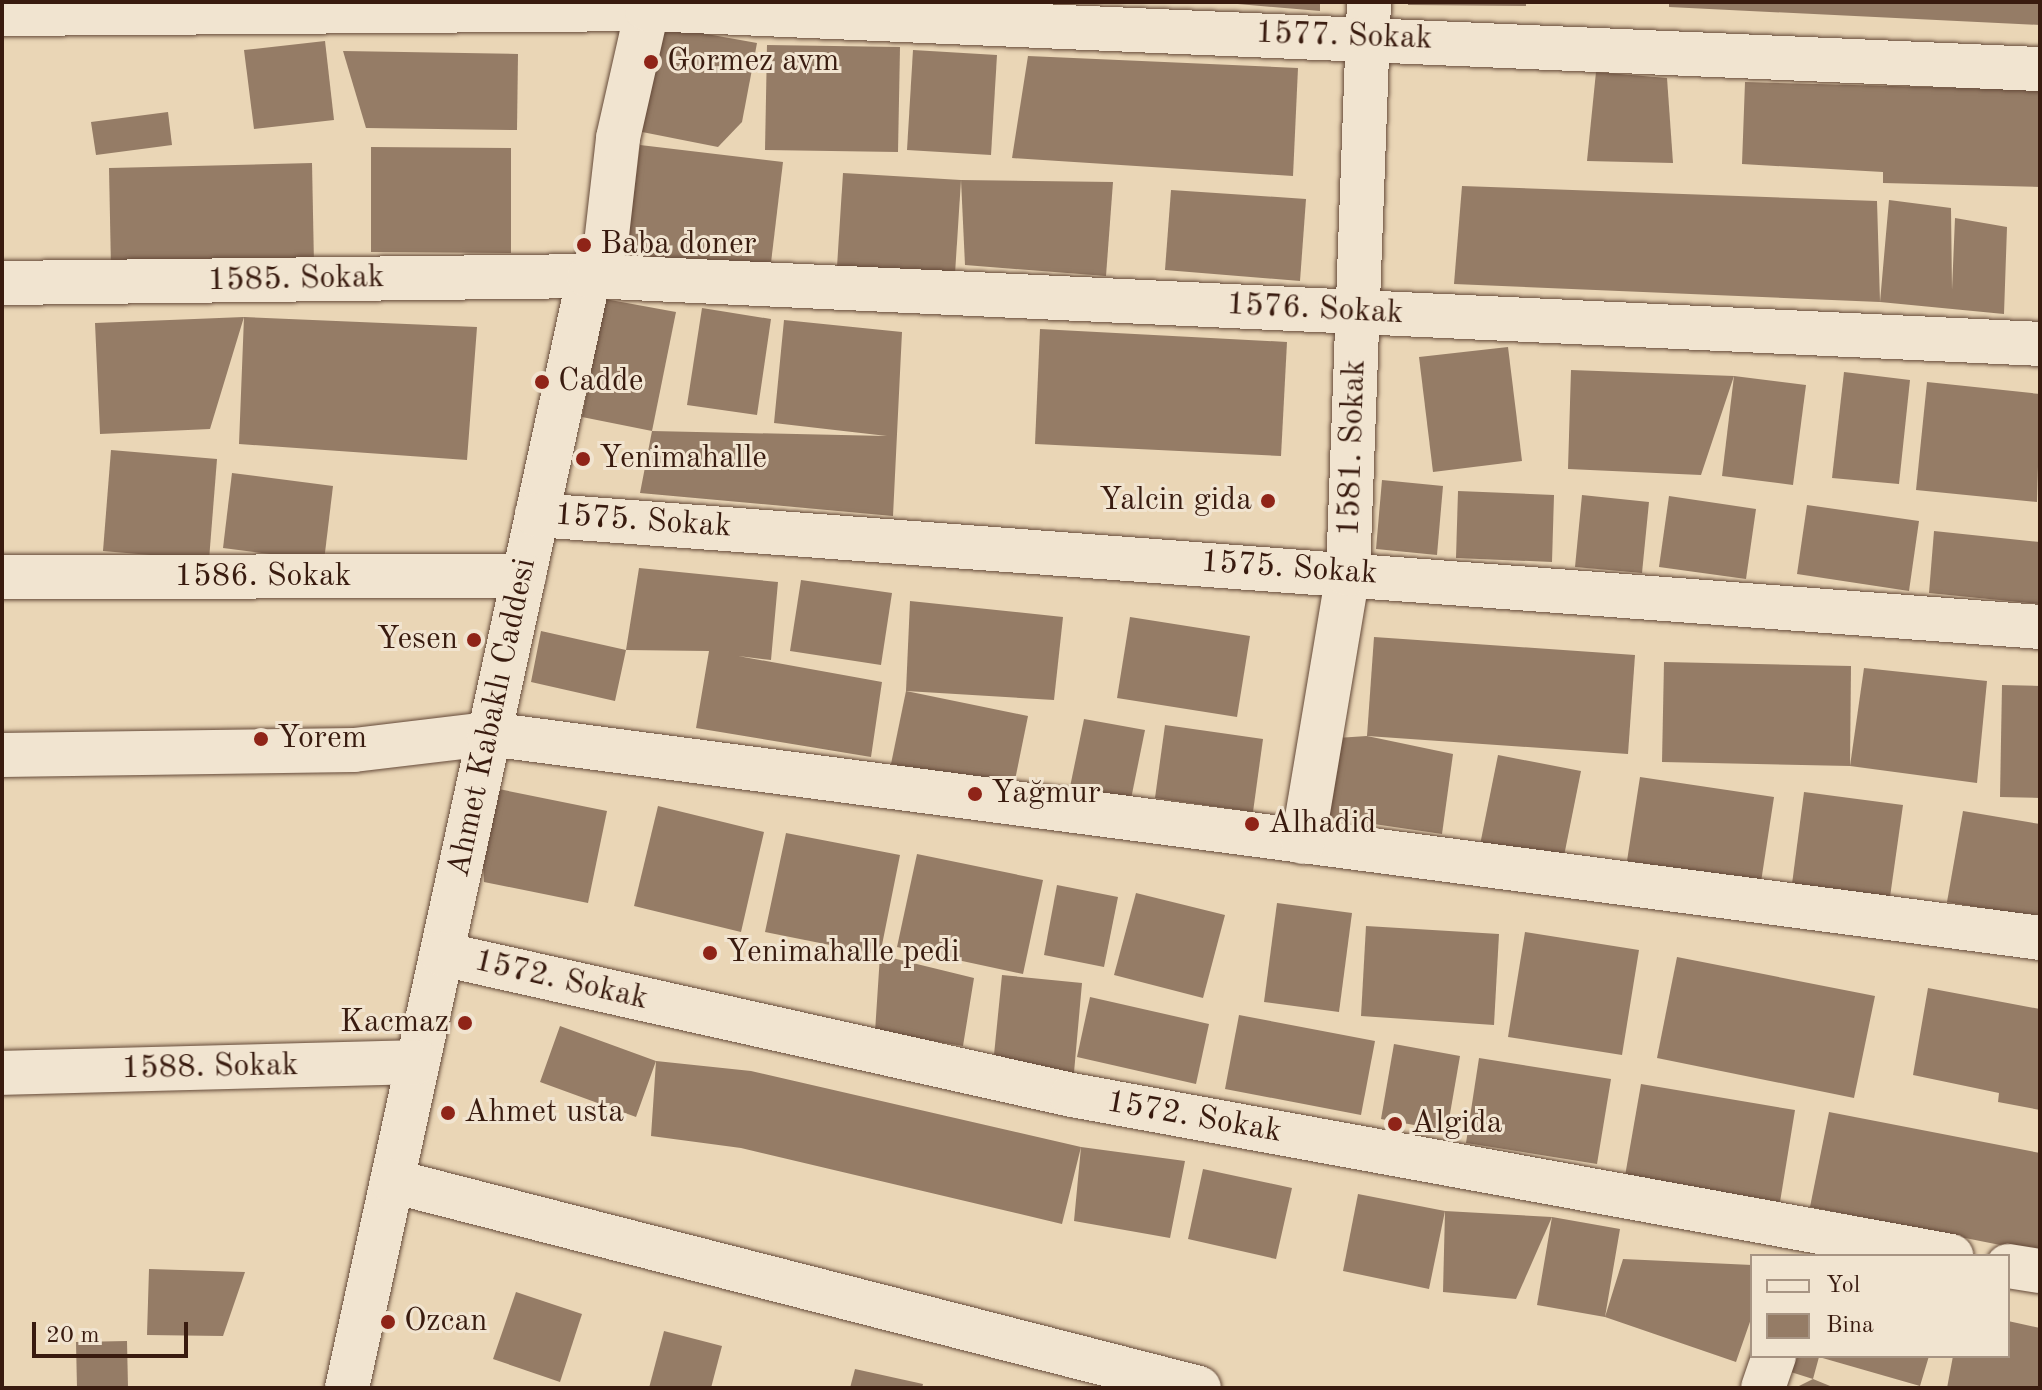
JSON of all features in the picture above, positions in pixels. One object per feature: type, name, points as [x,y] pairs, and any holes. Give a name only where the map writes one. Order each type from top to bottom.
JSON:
[{"type":"street","name":"1577. Sokak","points":[[2,14],[648,5],[1368,20],[2040,69]]},
{"type":"street","name":"Ahmet Kabaklı Caddesi","points":[[347,1388],[589,276],[606,244],[618,138],[648,5]]},
{"type":"street","name":"1581. Sokak","points":[[1303,842],[1348,574],[1368,20]]},
{"type":"street","name":"1585. Sokak","points":[[2,283],[589,276]]},
{"type":"street","name":"1576. Sokak","points":[[589,276],[2040,344]]},
{"type":"street","name":"1575. Sokak","points":[[537,515],[2040,627]]},
{"type":"street","name":"1586. Sokak","points":[[2,577],[524,576]]},
{"type":"street","points":[[2,755],[354,750],[489,734],[2040,938]]},
{"type":"street","name":"1572. Sokak","points":[[442,954],[1072,1095],[1796,1243],[1927,1254]]},
{"type":"street","name":"1588. Sokak","points":[[2,1073],[418,1062]]},
{"type":"street","points":[[392,1181],[1199,1388]]},
{"type":"street","points":[[2010,1266],[2040,1271]]},
{"type":"street","points":[[1763,1388],[1773,1358]]},
{"type":"building","points":[[1215,2],[1320,2],[1320,11]]},
{"type":"building","points":[[1408,2],[1526,2],[1526,6],[1408,5]]},
{"type":"building","points":[[1669,2],[2040,2],[2040,25],[1669,7]]},
{"type":"building","points":[[651,24],[757,43],[742,122],[718,147],[632,130]]},
{"type":"building","points":[[325,41],[334,120],[254,129],[244,50]]},
{"type":"building","points":[[767,45],[900,47],[898,152],[765,150]]},
{"type":"building","points":[[913,50],[997,55],[991,155],[907,150]]},
{"type":"building","points":[[343,51],[518,54],[517,130],[366,128]]},
{"type":"building","points":[[1028,56],[1298,68],[1293,176],[1012,158]]},
{"type":"building","points":[[1596,72],[1667,78],[1673,163],[1587,161]]},
{"type":"building","points":[[1745,82],[2040,90],[2040,187],[1883,183],[1883,172],[1742,164]]},
{"type":"building","points":[[168,112],[172,145],[96,155],[91,122]]},
{"type":"building","points":[[640,145],[783,162],[770,271],[626,254]]},
{"type":"building","points":[[371,147],[511,148],[511,253],[371,252]]},
{"type":"building","points":[[312,163],[314,264],[111,268],[109,168]]},
{"type":"building","points":[[843,173],[961,180],[955,274],[837,267]]},
{"type":"building","points":[[961,180],[1113,182],[1106,276],[965,265]]},
{"type":"building","points":[[1462,186],[1877,201],[1880,302],[1454,284]]},
{"type":"building","points":[[1171,190],[1306,199],[1300,281],[1165,270]]},
{"type":"building","points":[[1889,200],[1951,208],[1952,290],[1955,218],[2007,227],[2004,314],[1880,302]]},
{"type":"building","points":[[605,299],[676,312],[652,431],[582,417]]},
{"type":"building","points":[[702,308],[771,319],[757,415],[687,405]]},
{"type":"building","points":[[244,317],[477,327],[467,460],[239,444]]},
{"type":"building","points":[[244,317],[210,429],[100,434],[95,323]]},
{"type":"building","points":[[784,320],[902,332],[893,516],[640,493],[652,431],[887,436],[774,423]]},
{"type":"building","points":[[1040,329],[1287,342],[1281,456],[1035,444]]},
{"type":"building","points":[[1508,347],[1522,461],[1433,472],[1419,357]]},
{"type":"building","points":[[1571,370],[1734,376],[1701,475],[1568,469]]},
{"type":"building","points":[[1844,372],[1910,380],[1899,484],[1832,478]]},
{"type":"building","points":[[1734,376],[1806,385],[1793,485],[1722,476]]},
{"type":"building","points":[[1927,382],[2040,394],[2037,502],[1916,490]]},
{"type":"building","points":[[111,450],[217,459],[209,560],[103,551]]},
{"type":"building","points":[[232,473],[333,486],[324,561],[223,548]]},
{"type":"building","points":[[1382,480],[1443,486],[1437,555],[1376,549]]},
{"type":"building","points":[[1458,491],[1554,495],[1552,562],[1456,558]]},
{"type":"building","points":[[1582,495],[1649,502],[1642,573],[1575,567]]},
{"type":"building","points":[[1669,496],[1756,509],[1746,579],[1659,567]]},
{"type":"building","points":[[1807,505],[1919,521],[1909,591],[1797,574]]},
{"type":"building","points":[[1934,531],[2040,542],[2040,604],[1929,593]]},
{"type":"building","points":[[639,568],[778,582],[771,660],[738,656],[882,682],[871,757],[696,728],[709,651],[626,650]]},
{"type":"building","points":[[801,580],[892,593],[881,665],[790,651]]},
{"type":"building","points":[[910,601],[1063,617],[1054,700],[906,691]]},
{"type":"building","points":[[1130,617],[1250,636],[1237,717],[1117,698]]},
{"type":"building","points":[[541,631],[626,650],[615,701],[531,682]]},
{"type":"building","points":[[1374,637],[1635,655],[1628,754],[1367,736]]},
{"type":"building","points":[[1664,662],[1851,666],[1850,766],[1662,762]]},
{"type":"building","points":[[1864,668],[1987,681],[1977,783],[1850,766]]},
{"type":"building","points":[[2002,685],[2040,686],[2040,798],[2000,797]]},
{"type":"building","points":[[906,691],[1028,716],[1013,790],[891,764]]},
{"type":"building","points":[[1084,719],[1145,730],[1131,799],[1070,787]]},
{"type":"building","points":[[1165,725],[1263,739],[1253,812],[1155,798]]},
{"type":"building","points":[[1367,736],[1453,754],[1442,834],[1326,817],[1337,738]]},
{"type":"building","points":[[1498,755],[1581,771],[1563,861],[1480,845]]},
{"type":"building","points":[[1640,777],[1774,797],[1761,882],[1627,861]]},
{"type":"building","points":[[479,785],[607,811],[588,903],[484,882]]},
{"type":"building","points":[[1804,792],[1903,805],[1890,897],[1792,884]]},
{"type":"building","points":[[658,806],[764,832],[741,932],[634,906]]},
{"type":"building","points":[[1963,811],[2040,824],[2040,918],[1947,902]]},
{"type":"building","points":[[786,833],[900,855],[880,955],[765,932]]},
{"type":"building","points":[[917,854],[1043,880],[1023,974],[897,947]]},
{"type":"building","points":[[1057,885],[1118,897],[1104,967],[1044,955]]},
{"type":"building","points":[[1136,893],[1225,915],[1203,998],[1114,975]]},
{"type":"building","points":[[1277,903],[1352,913],[1339,1012],[1264,1002]]},
{"type":"building","points":[[1366,926],[1499,934],[1494,1025],[1361,1016]]},
{"type":"building","points":[[1525,932],[1639,950],[1622,1055],[1508,1037]]},
{"type":"building","points":[[880,955],[974,978],[963,1046],[875,1032]]},
{"type":"building","points":[[1677,957],[1875,996],[1854,1098],[1657,1058]]},
{"type":"building","points":[[1002,975],[1082,983],[1072,1095],[994,1055]]},
{"type":"building","points":[[1928,988],[2040,1009],[2040,1110],[1998,1102],[1999,1093],[1913,1075]]},
{"type":"building","points":[[1090,997],[1209,1024],[1196,1084],[1077,1057]]},
{"type":"building","points":[[1239,1015],[1375,1041],[1361,1115],[1225,1089]]},
{"type":"building","points":[[560,1026],[656,1061],[636,1117],[540,1082]]},
{"type":"building","points":[[1394,1044],[1460,1056],[1447,1131],[1381,1119]]},
{"type":"building","points":[[1479,1058],[1611,1079],[1597,1164],[1466,1143]]},
{"type":"building","points":[[656,1061],[751,1071],[1081,1147],[1062,1224],[741,1148],[651,1136]]},
{"type":"building","points":[[1641,1084],[1795,1110],[1780,1202],[1625,1176]]},
{"type":"building","points":[[1829,1112],[2040,1153],[2040,1253],[1810,1207]]},
{"type":"building","points":[[1081,1147],[1185,1161],[1170,1238],[1074,1221]]},
{"type":"building","points":[[1203,1169],[1292,1188],[1276,1259],[1188,1239]]},
{"type":"building","points":[[1358,1194],[1445,1211],[1429,1289],[1343,1271]]},
{"type":"building","points":[[1445,1211],[1552,1217],[1516,1299],[1443,1292]]},
{"type":"building","points":[[1552,1217],[1620,1229],[1605,1317],[1537,1305]]},
{"type":"building","points":[[1623,1259],[1750,1265],[1750,1322],[1736,1362],[1605,1317]]},
{"type":"building","points":[[149,1269],[245,1272],[223,1336],[147,1335]]},
{"type":"building","points":[[516,1292],[582,1314],[560,1382],[493,1359]]},
{"type":"building","points":[[2010,1321],[2040,1328],[2040,1388],[1947,1388],[1953,1358],[2010,1358]]},
{"type":"building","points":[[664,1331],[722,1346],[711,1388],[649,1388]]},
{"type":"building","points":[[127,1341],[128,1388],[77,1388],[76,1342]]},
{"type":"building","points":[[1774,1358],[1819,1358],[1813,1379],[1772,1366]]},
{"type":"building","points":[[1822,1358],[1928,1358],[1920,1386]]},
{"type":"building","points":[[855,1369],[923,1384],[922,1388],[850,1388]]},
{"type":"building","points":[[1813,1379],[1835,1388],[1795,1388]]},
{"type":"place","name":"Gormez avm","points":[[651,62]]},
{"type":"place","name":"Baba doner","points":[[584,245]]},
{"type":"place","name":"Cadde","points":[[542,382]]},
{"type":"place","name":"Yenimahalle","points":[[583,459]]},
{"type":"place","name":"Yalcin gida","points":[[1268,501]]},
{"type":"place","name":"Yesen","points":[[474,640]]},
{"type":"place","name":"Yorem","points":[[261,739]]},
{"type":"place","name":"Yağmur","points":[[975,794]]},
{"type":"place","name":"Alhadid","points":[[1252,824]]},
{"type":"place","name":"Yenimahalle pedi","points":[[710,953]]},
{"type":"place","name":"Kacmaz","points":[[465,1023]]},
{"type":"place","name":"Ahmet usta","points":[[448,1113]]},
{"type":"place","name":"Algida","points":[[1395,1124]]},
{"type":"place","name":"Ozcan","points":[[388,1322]]}]
